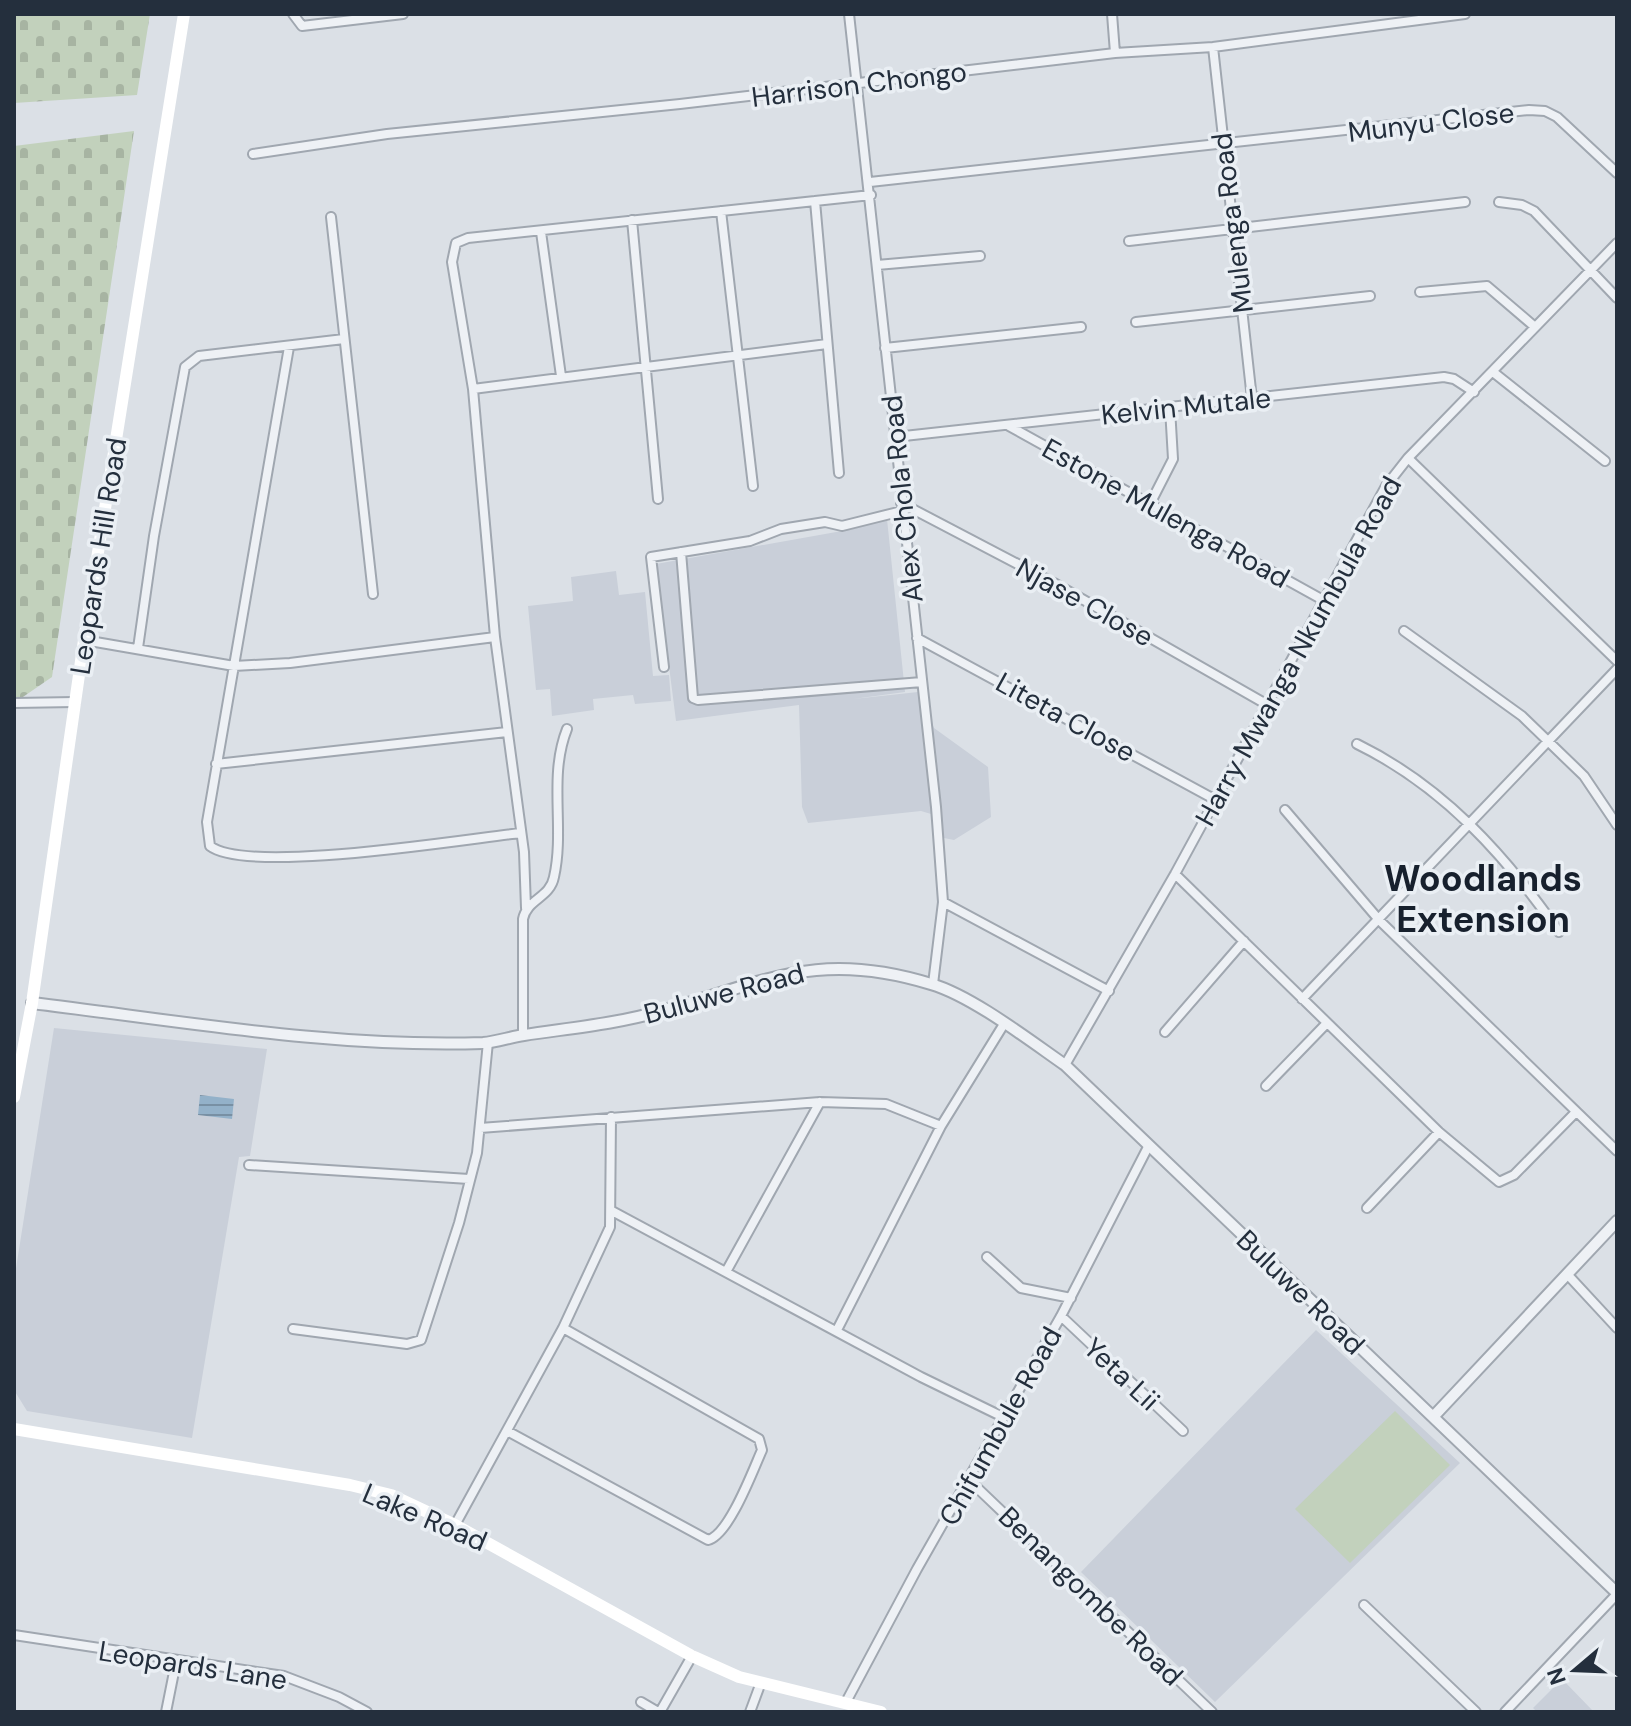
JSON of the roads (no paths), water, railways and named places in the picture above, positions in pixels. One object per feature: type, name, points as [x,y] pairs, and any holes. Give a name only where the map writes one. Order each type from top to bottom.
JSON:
[{"type":"main road","name":"Leopards Hill Road","points":[[14,1097],[32,1003],[84,640],[184,14]]},
{"type":"main road","name":"Lake Road","points":[[14,1429],[350,1485],[391,1495],[455,1525],[692,1656],[760,1685],[881,1712]]},
{"type":"street","points":[[293,14],[302,26],[403,14]]},
{"type":"street","name":"Alex Chola Road","points":[[849,14],[870,182],[943,902],[933,984]]},
{"type":"street","points":[[1112,14],[1115,53]]},
{"type":"street","name":"Harrison Chongo","points":[[253,154],[387,134],[1115,53],[1213,47],[1394,18],[1465,14]]},
{"type":"street","name":"Mulenga Road","points":[[1213,47],[1252,399]]},
{"type":"street","name":"Munyu Close","points":[[870,182],[1545,111],[1557,117],[1617,173]]},
{"type":"street","points":[[523,1035],[521,951],[526,908],[521,833],[495,637],[473,389],[452,251],[456,243],[468,238],[871,195]]},
{"type":"street","points":[[815,201],[839,473]]},
{"type":"street","points":[[1129,241],[1465,202]]},
{"type":"street","points":[[1499,202],[1522,205],[1534,211],[1617,298]]},
{"type":"street","points":[[721,211],[753,486]]},
{"type":"street","points":[[331,217],[373,594]]},
{"type":"street","points":[[632,220],[658,499]]},
{"type":"street","points":[[541,232],[561,376]]},
{"type":"street","name":"Harry Mwanga Nkumbula Road","points":[[1065,1065],[1175,874],[1386,486],[1408,458],[1617,243]]},
{"type":"street","points":[[877,265],[980,256]]},
{"type":"street","points":[[1420,292],[1487,286],[1535,327]]},
{"type":"street","points":[[1136,322],[1370,296]]},
{"type":"street","points":[[885,348],[1081,327]]},
{"type":"street","points":[[138,648],[154,536],[185,367],[199,356],[344,339]]},
{"type":"street","points":[[473,389],[827,344]]},
{"type":"street","points":[[289,347],[216,764],[207,835],[210,846],[231,856],[286,859],[521,833]]},
{"type":"street","points":[[1493,372],[1605,461]]},
{"type":"street","name":"Kelvin Mutale","points":[[895,437],[1444,377],[1458,381],[1474,392]]},
{"type":"street","points":[[1150,504],[1173,459],[1170,408]]},
{"type":"street","name":"Estone Mulenga Road","points":[[1009,426],[1323,600]]},
{"type":"street","points":[[1408,458],[1617,661]]},
{"type":"street","points":[[664,667],[651,557],[750,541],[781,529],[825,522],[842,526],[902,507]]},
{"type":"street","name":"Njase Close","points":[[902,507],[1054,583],[1266,704]]},
{"type":"street","points":[[681,552],[693,698],[922,682]]},
{"type":"street","points":[[1404,631],[1508,705],[1549,742],[1589,782],[1617,825]]},
{"type":"street","points":[[84,640],[234,666],[290,663],[495,637]]},
{"type":"street","name":"Liteta Close","points":[[917,638],[1214,799]]},
{"type":"street","points":[[1302,999],[1380,921],[1617,669]]},
{"type":"street","points":[[14,703],[75,702]]},
{"type":"street","points":[[526,908],[553,885],[559,846],[558,765],[567,729]]},
{"type":"street","points":[[216,764],[507,732]]},
{"type":"street","points":[[1357,744],[1436,793],[1471,825],[1505,861],[1559,932]]},
{"type":"street","points":[[1285,810],[1380,921],[1617,1151]]},
{"type":"street","points":[[1175,874],[1439,1132],[1501,1182],[1514,1175],[1575,1113]]},
{"type":"street","points":[[943,902],[1109,991]]},
{"type":"street","points":[[1165,1032],[1244,941]]},
{"type":"street","name":"Buluwe Road","points":[[32,1003],[339,1040],[488,1042],[579,1030],[658,1012],[760,979],[813,969],[875,972],[933,984],[1004,1024],[1065,1065],[1617,1593]]},
{"type":"street","points":[[1266,1086],[1327,1023]]},
{"type":"street","points":[[837,1330],[941,1126],[1004,1024]]},
{"type":"street","points":[[293,1329],[407,1344],[421,1340],[459,1223],[469,1179],[480,1128],[488,1042]]},
{"type":"street","points":[[480,1128],[820,1102],[893,1105],[941,1126]]},
{"type":"street","points":[[727,1270],[820,1102]]},
{"type":"street","points":[[455,1525],[509,1432],[563,1328],[610,1227],[611,1117]]},
{"type":"street","points":[[1367,1208],[1439,1132]]},
{"type":"street","name":"Chifumbule Road","points":[[846,1702],[917,1569],[970,1481],[1071,1298],[1148,1147]]},
{"type":"street","points":[[249,1165],[469,1179]]},
{"type":"street","points":[[612,1211],[727,1270],[921,1377],[1003,1417]]},
{"type":"street","points":[[1433,1417],[1617,1221]]},
{"type":"street","points":[[987,1257],[1021,1288],[1071,1298]]},
{"type":"street","points":[[1567,1274],[1617,1328]]},
{"type":"street","name":"Yeta Lii","points":[[1061,1316],[1183,1431]]},
{"type":"street","points":[[509,1432],[708,1540],[720,1533],[741,1495],[762,1450],[759,1439],[563,1328]]},
{"type":"street","name":"Benangombe Road","points":[[970,1481],[1212,1712]]},
{"type":"street","points":[[1505,1712],[1617,1593]]},
{"type":"street","points":[[1364,1605],[1476,1712]]},
{"type":"street","name":"Leopards Lane","points":[[14,1635],[284,1676],[339,1697],[367,1712]]},
{"type":"street","points":[[641,1702],[659,1712],[692,1656]]},
{"type":"street","points":[[166,1712],[176,1662]]},
{"type":"street","points":[[750,1712],[760,1685]]},
{"type":"water","points":[[200,1095],[234,1099],[232,1119],[198,1115]]},
{"type":"district","name":"Woodlands Extension","points":[[1483,898]]}]
